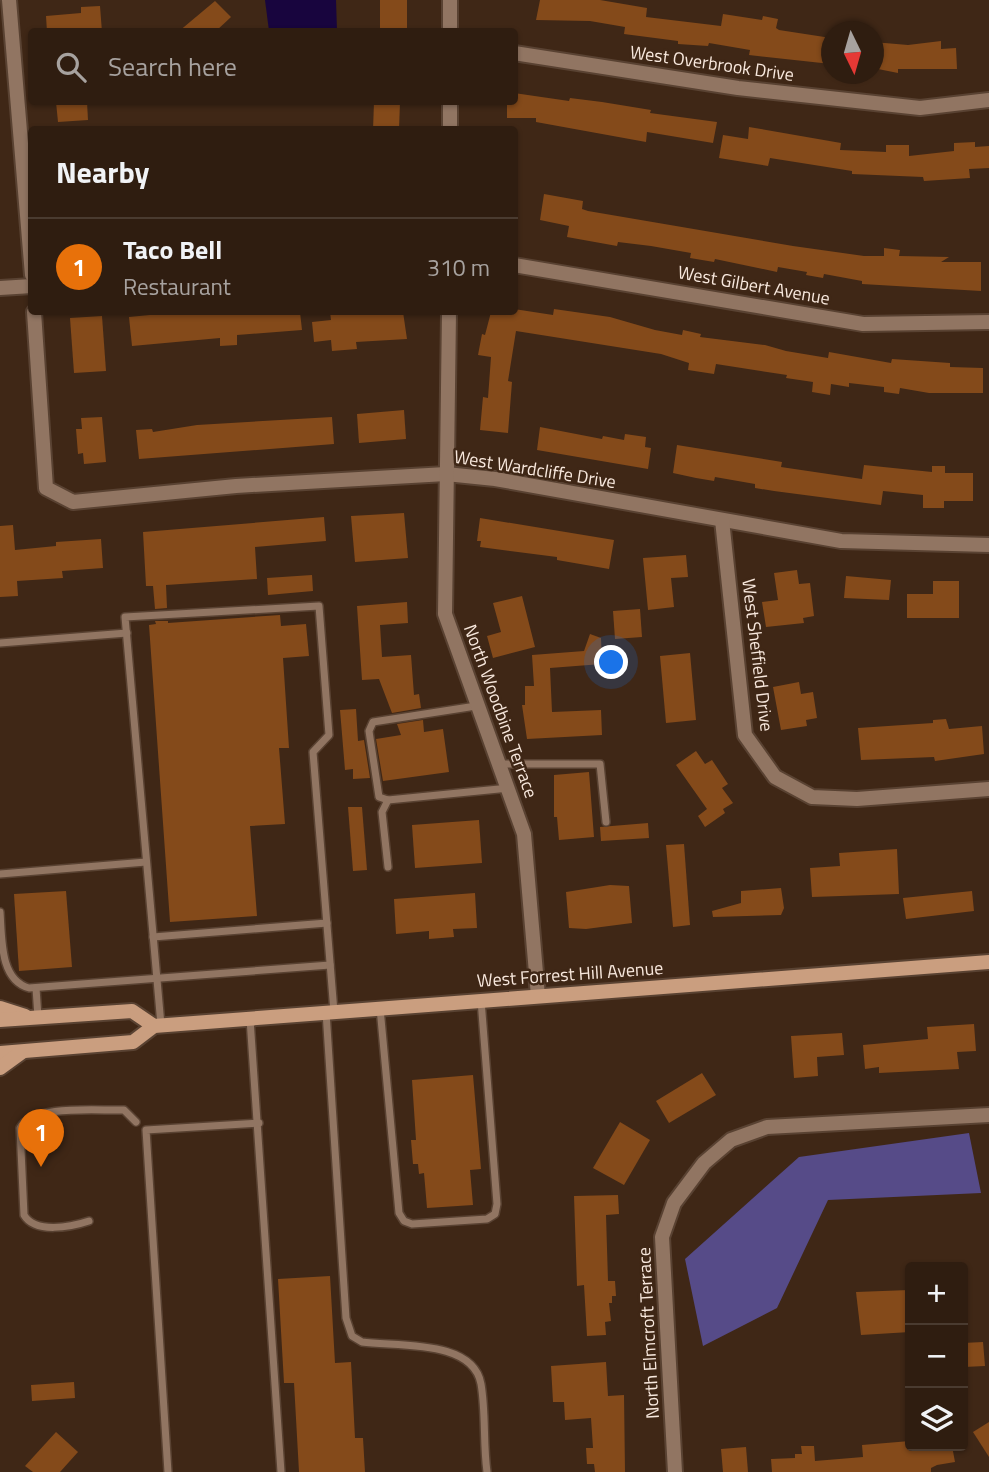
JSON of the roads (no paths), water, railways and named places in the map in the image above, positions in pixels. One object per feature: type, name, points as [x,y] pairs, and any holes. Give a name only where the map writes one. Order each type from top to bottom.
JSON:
[{"type":"street","points":[[9,0],[28,227]]},
{"type":"street","points":[[450,0],[450,28]]},
{"type":"street","name":"West Overbrook Drive","points":[[518,54],[738,88],[920,108],[989,100]]},
{"type":"street","points":[[450,105],[450,126]]},
{"type":"street","name":"West Gilbert Avenue","points":[[518,266],[863,324],[989,323]]},
{"type":"street","points":[[0,288],[28,286]]},
{"type":"street","name":"West Wardcliffe Drive","points":[[34,315],[47,488],[73,502],[236,486],[446,474],[495,479],[841,541],[989,545]]},
{"type":"street","name":"North Woodbine Terrace","points":[[449,315],[445,614],[476,706],[510,788],[524,834],[530,874],[538,996]]},
{"type":"street","name":"West Sheffield Drive","points":[[722,520],[745,735],[775,777],[812,797],[857,799],[989,789]]},
{"type":"street","name":"West Forrest Hill Avenue","points":[[0,1053],[133,1042],[157,1026],[989,962]]},
{"type":"street","points":[[0,1008],[36,1018]]},
{"type":"street","name":"West Forrest Hill Avenue","points":[[0,1020],[132,1011],[157,1026]]},
{"type":"street","points":[[0,1068],[23,1051]]},
{"type":"street","name":"North Elmcroft Terrace","points":[[676,1472],[662,1237],[674,1203],[704,1163],[731,1140],[767,1127],[989,1115]]},
{"type":"lane","points":[[157,1026],[153,937],[125,617],[319,606],[329,735],[313,752],[330,965],[330,1012],[346,1318],[352,1336],[362,1342],[436,1349],[459,1356],[476,1367],[481,1383],[487,1472]]},
{"type":"lane","points":[[0,643],[127,634]]},
{"type":"lane","points":[[476,706],[373,722],[369,731],[379,797],[388,800],[510,788]]},
{"type":"lane","points":[[500,764],[600,764],[606,822]]},
{"type":"lane","points":[[388,800],[382,812],[388,867]]},
{"type":"lane","points":[[0,874],[146,862]]},
{"type":"lane","points":[[0,912],[5,971],[18,985],[36,988],[330,965]]},
{"type":"lane","points":[[153,937],[327,923]]},
{"type":"lane","points":[[36,988],[36,1018]]},
{"type":"lane","points":[[380,1008],[400,1213],[404,1221],[412,1224],[487,1219],[495,1214],[497,1204],[481,1000]]},
{"type":"lane","points":[[250,1018],[281,1472]]},
{"type":"lane","points":[[89,1221],[43,1227],[28,1221],[24,1215],[20,1128],[25,1119],[44,1113],[124,1110],[136,1122]]},
{"type":"lane","points":[[169,1472],[146,1130],[259,1124]]},
{"type":"place","name":"Taco Bell","points":[[41,1167]]}]
